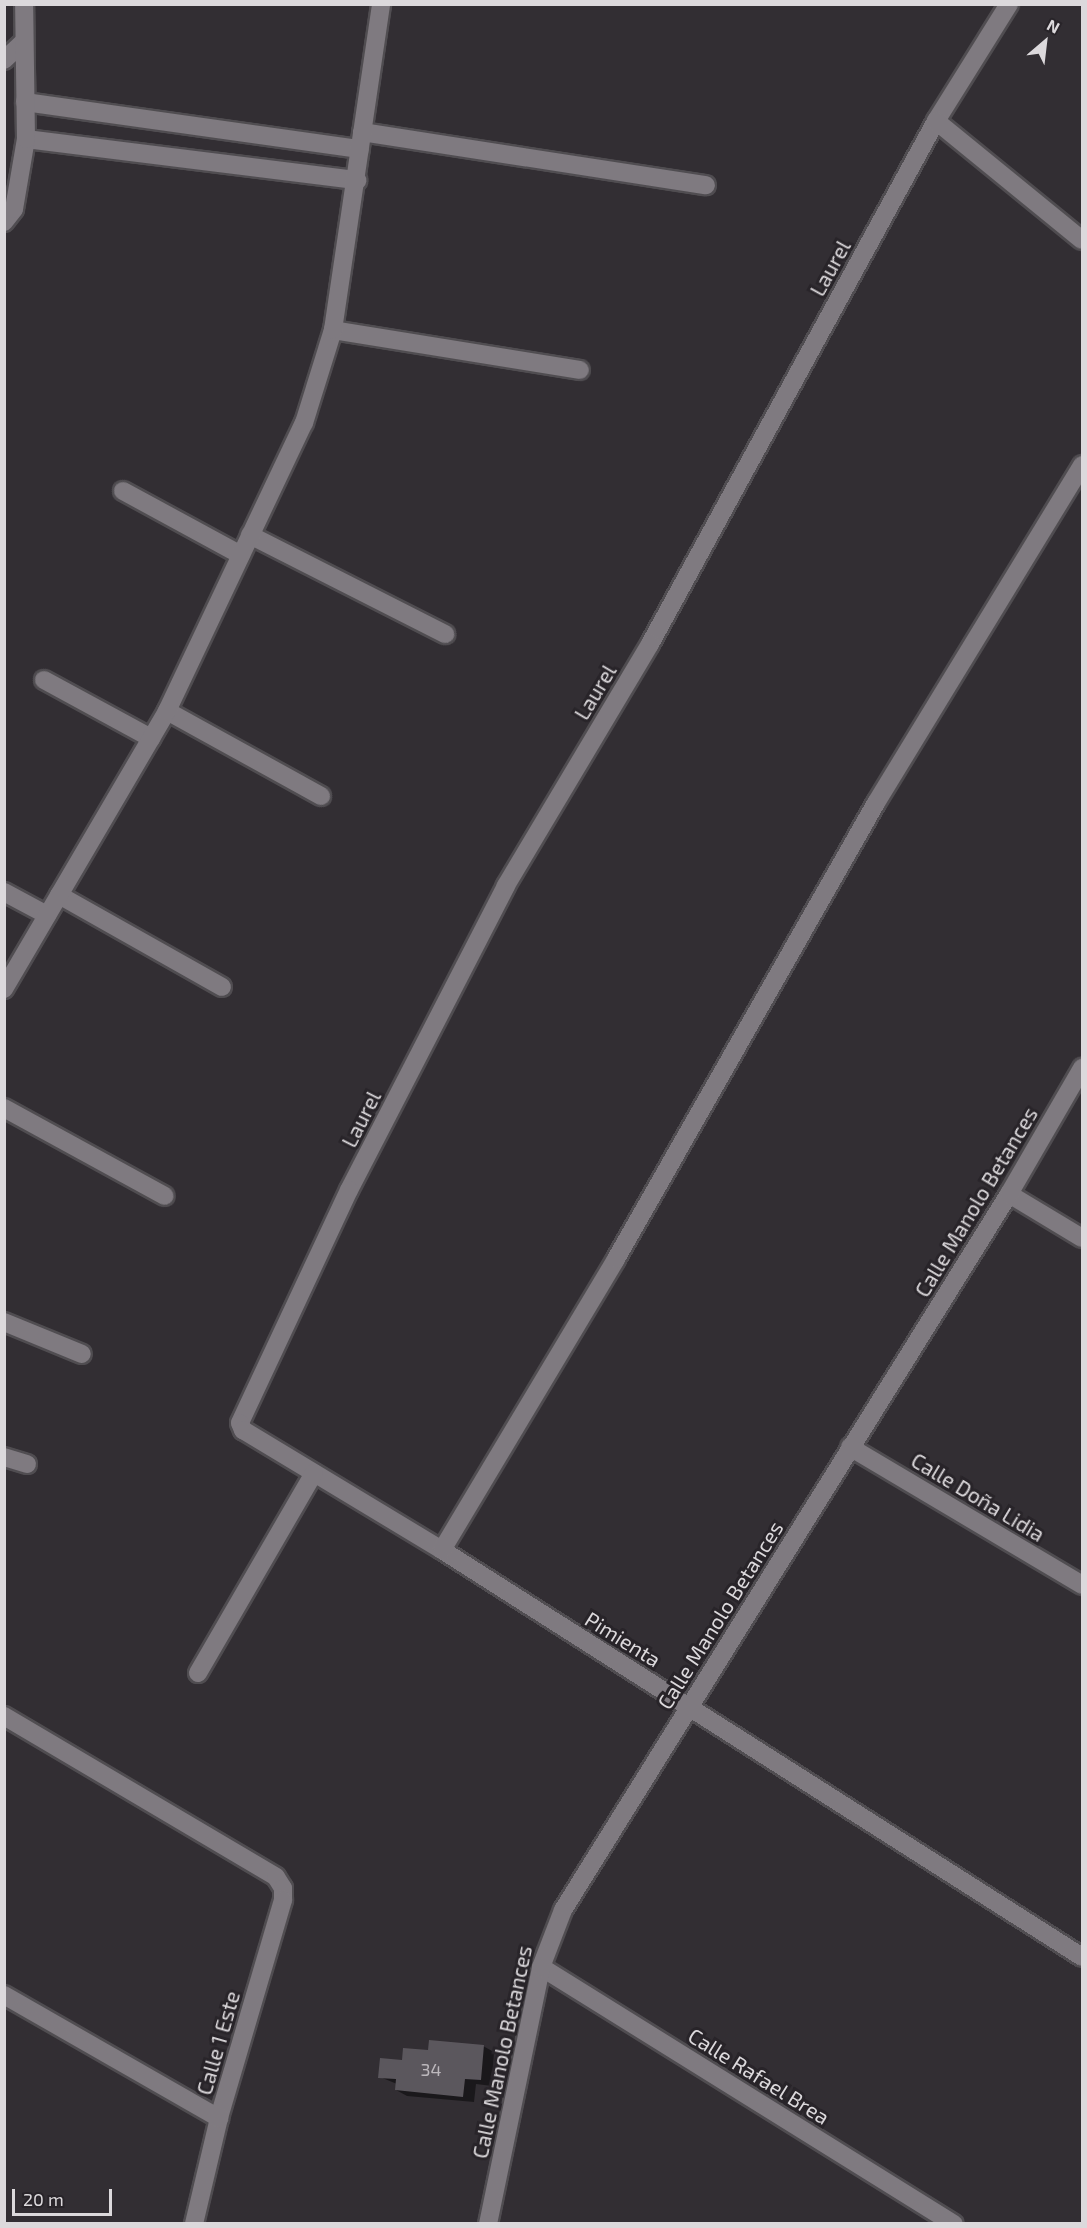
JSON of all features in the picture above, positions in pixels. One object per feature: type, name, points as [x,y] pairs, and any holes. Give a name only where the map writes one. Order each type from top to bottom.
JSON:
[{"type":"street","points":[[4,222],[14,209],[26,139],[24,4]]},
{"type":"street","points":[[4,989],[167,711],[304,423],[333,330],[357,180],[381,4]]},
{"type":"street","name":"Laurel","points":[[241,1414],[350,1190],[506,885],[650,644],[936,121],[1009,4]]},
{"type":"street","points":[[4,60],[23,42]]},
{"type":"street","points":[[25,102],[361,140],[706,185]]},
{"type":"street","points":[[936,121],[1083,240]]},
{"type":"street","points":[[26,139],[357,180]]},
{"type":"street","points":[[333,330],[580,370]]},
{"type":"street","points":[[442,1550],[616,1259],[876,803],[1083,465]]},
{"type":"street","points":[[123,491],[241,555]]},
{"type":"street","points":[[250,535],[445,634]]},
{"type":"street","points":[[44,680],[151,738]]},
{"type":"street","points":[[167,711],[321,796]]},
{"type":"street","points":[[4,892],[47,915]]},
{"type":"street","points":[[59,895],[222,987]]},
{"type":"street","name":"Calle Manolo Betances","points":[[488,2223],[541,1967],[563,1910],[1009,1194],[1083,1068]]},
{"type":"street","points":[[4,1108],[165,1196]]},
{"type":"street","points":[[1009,1194],[1083,1238]]},
{"type":"street","points":[[4,1322],[82,1354]]},
{"type":"street","name":"Pimienta","points":[[241,1414],[243,1430],[442,1550],[1083,1957]]},
{"type":"street","name":"Calle Doña Lidia","points":[[850,1447],[1083,1585]]},
{"type":"street","points":[[4,1457],[27,1464]]},
{"type":"street","points":[[198,1673],[314,1473]]},
{"type":"street","name":"Calle 1 Este","points":[[4,1716],[276,1877],[283,1888],[284,1900],[219,2118],[194,2223]]},
{"type":"street","name":"Calle Rafael Brea","points":[[541,1967],[954,2223]]},
{"type":"street","points":[[4,1995],[219,2118]]},
{"type":"building","points":[[429,2040],[484,2045],[481,2080],[465,2079],[463,2097],[395,2090],[396,2079],[378,2078],[380,2058],[402,2060],[403,2048],[428,2050]]}]
